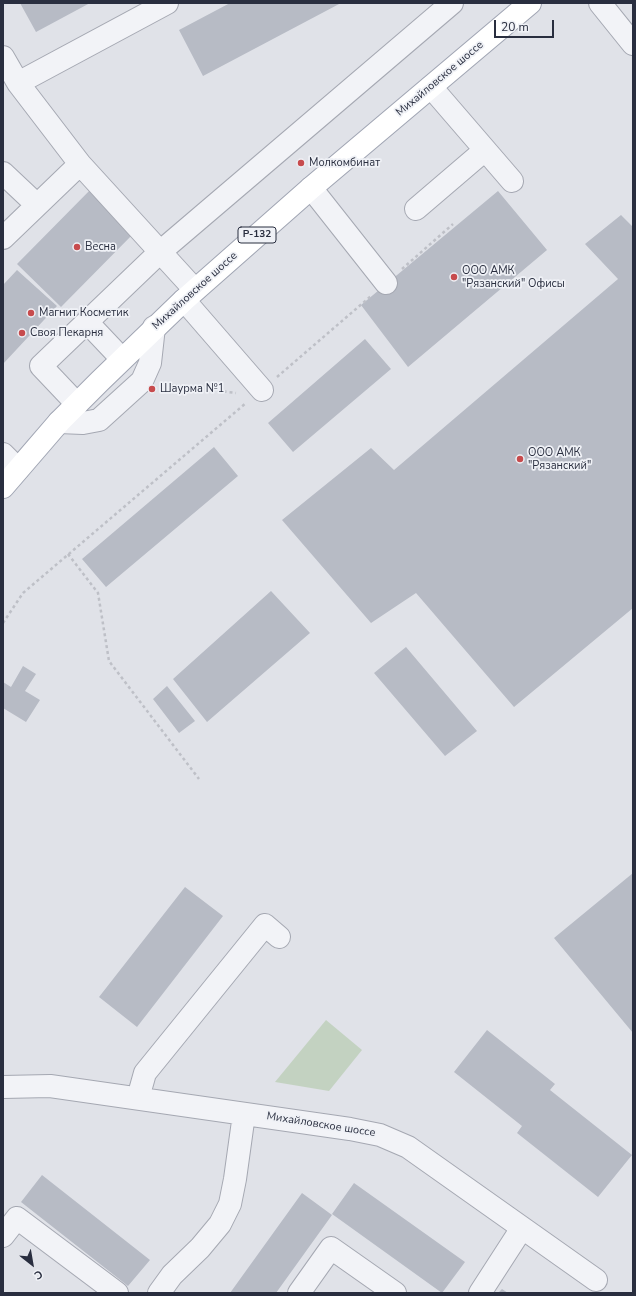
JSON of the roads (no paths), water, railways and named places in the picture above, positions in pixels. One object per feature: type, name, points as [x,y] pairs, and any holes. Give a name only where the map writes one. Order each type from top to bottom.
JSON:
[{"type":"main road","name":"Михайловское шоссе","points":[[3,487],[10,461],[59,422],[189,295],[311,188],[530,3]]},
{"type":"street","points":[[18,83],[167,3]]},
{"type":"street","points":[[77,404],[41,366],[160,252],[452,3]]},
{"type":"street","points":[[600,3],[633,44]]},
{"type":"street","points":[[3,58],[18,83],[80,164],[160,252],[258,393]]},
{"type":"street","points":[[431,86],[512,180]]},
{"type":"street","points":[[416,209],[485,150]]},
{"type":"street","points":[[3,238],[80,164]]},
{"type":"street","points":[[3,173],[37,205]]},
{"type":"street","points":[[311,188],[386,283]]},
{"type":"street","points":[[87,322],[122,359]]},
{"type":"street","points":[[59,422],[83,423],[99,420],[142,380],[150,363],[154,328]]},
{"type":"street","points":[[138,1098],[145,1073],[265,925],[279,937]]},
{"type":"street","name":"Михайловское шоссе","points":[[3,1087],[50,1086],[350,1129],[380,1135],[408,1147],[596,1280]]},
{"type":"street","points":[[159,1293],[172,1275],[200,1248],[220,1224],[230,1204],[244,1114]]},
{"type":"street","points":[[3,1236],[17,1218],[116,1293]]},
{"type":"street","points":[[480,1293],[522,1228]]},
{"type":"street","points":[[299,1293],[331,1248],[395,1293]]},
{"type":"place","name":"Молкомбинат","points":[[301,163]]},
{"type":"place","name":"Весна","points":[[77,247]]},
{"type":"place","name":"ООО АМК \"Рязанский\" Офисы","points":[[454,277]]},
{"type":"place","name":"Магнит Косметик","points":[[31,313]]},
{"type":"place","name":"Своя Пекарня","points":[[22,333]]},
{"type":"place","name":"Шаурма №1","points":[[152,389]]},
{"type":"place","name":"ООО АМК \"Рязанский\"","points":[[520,459]]}]
